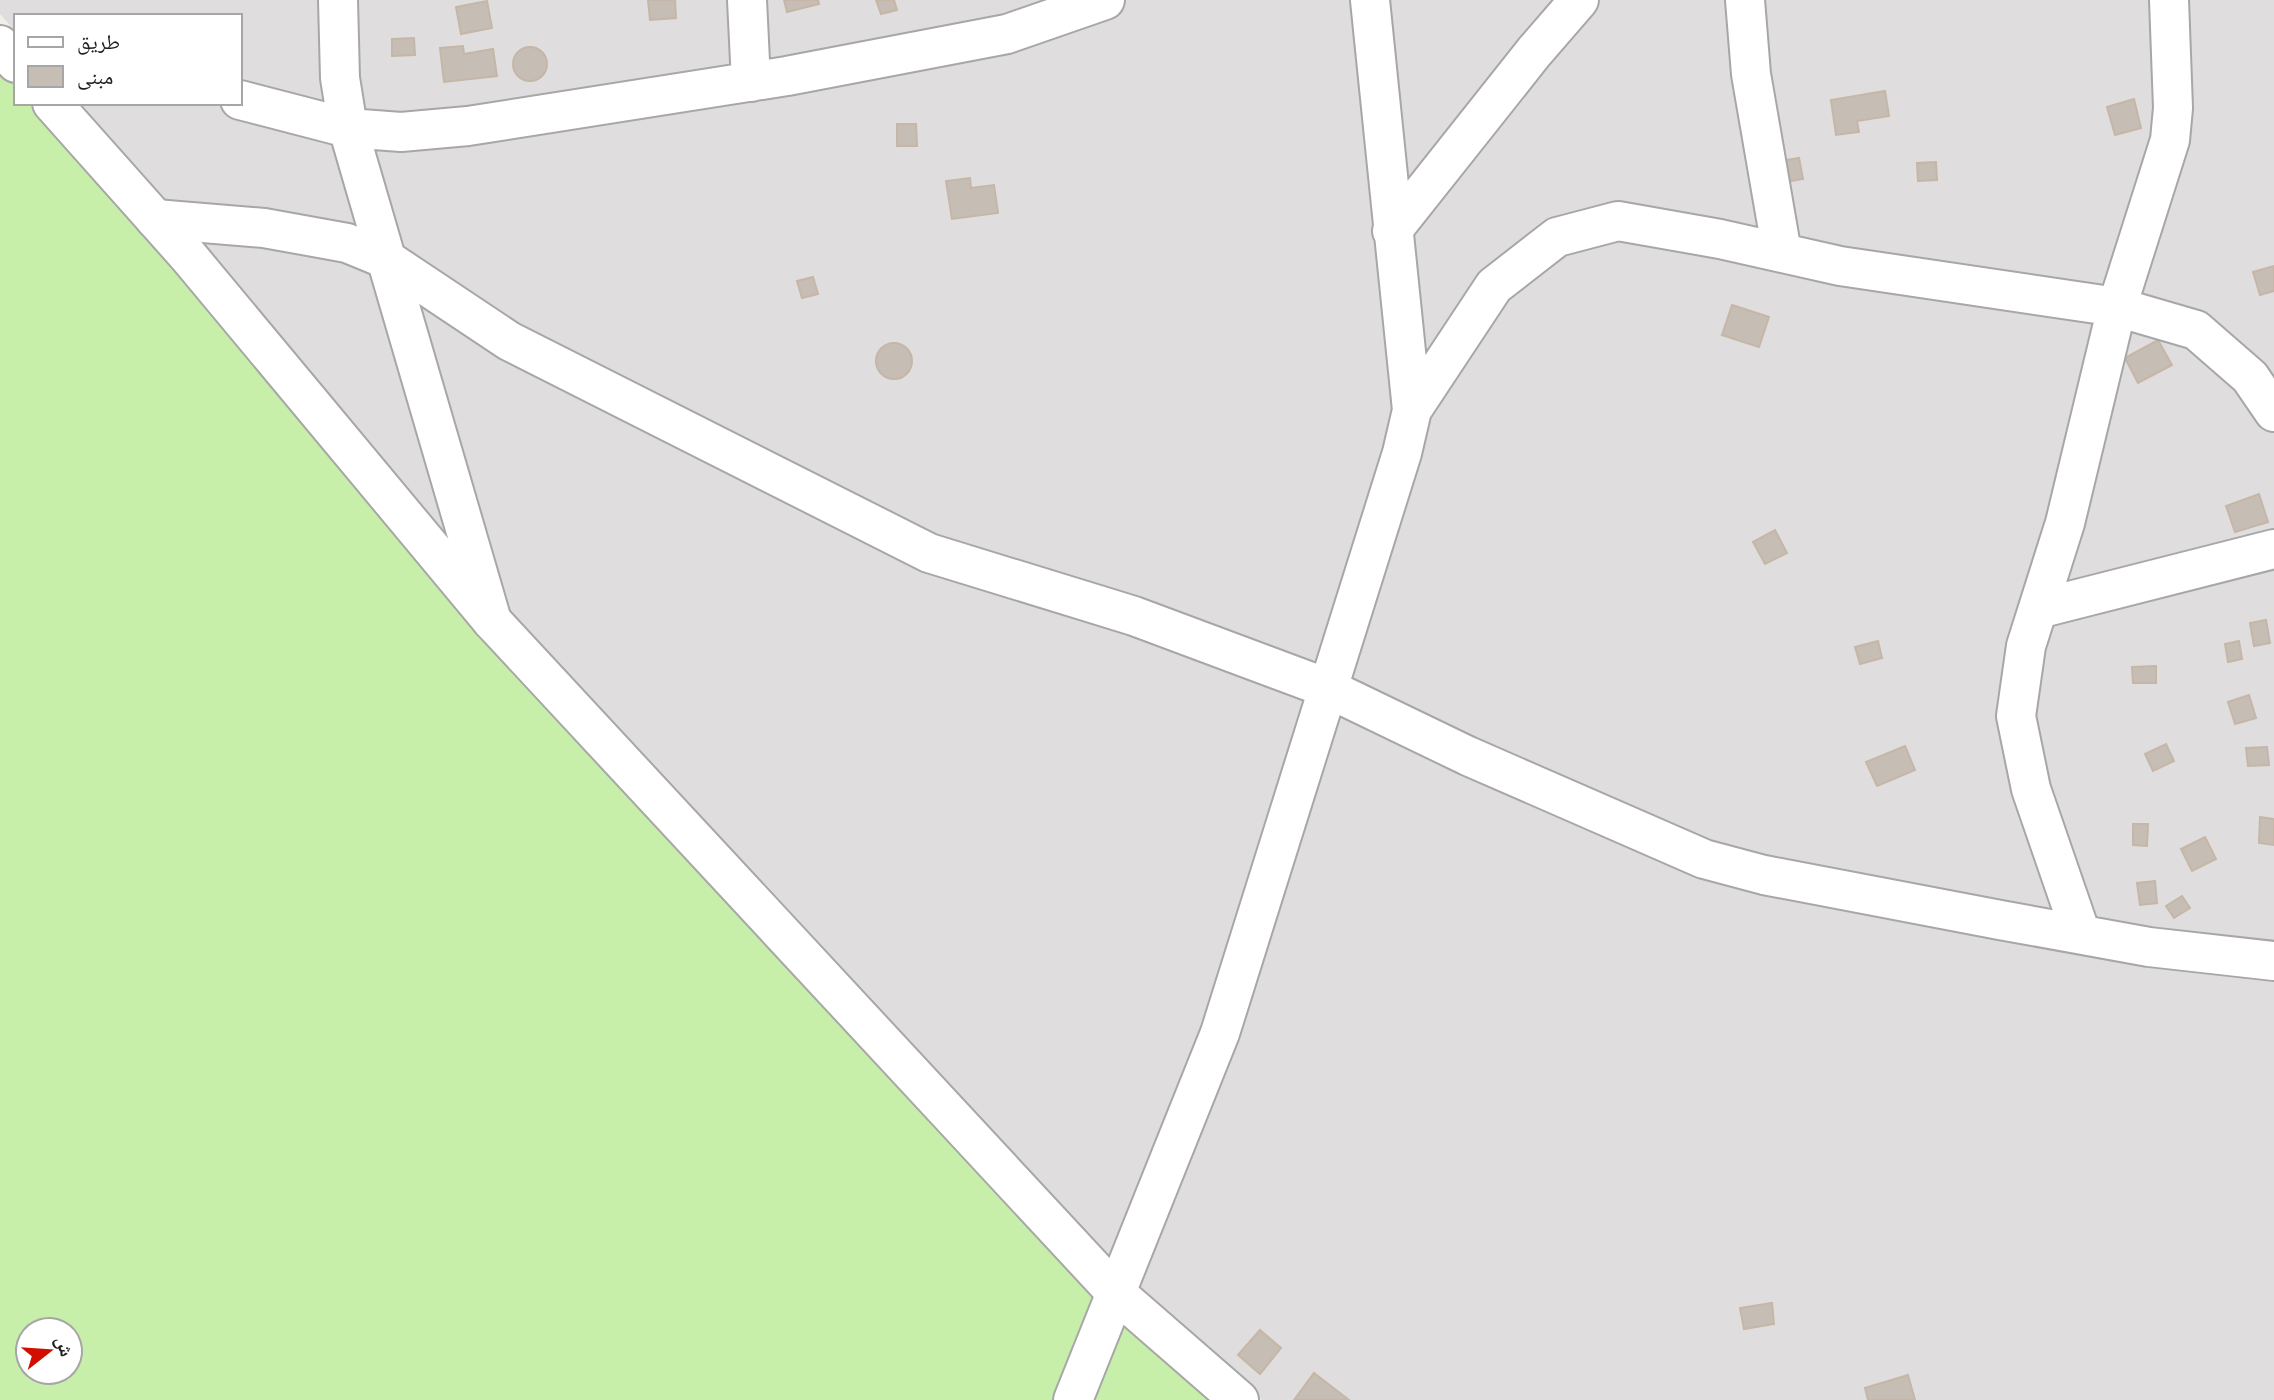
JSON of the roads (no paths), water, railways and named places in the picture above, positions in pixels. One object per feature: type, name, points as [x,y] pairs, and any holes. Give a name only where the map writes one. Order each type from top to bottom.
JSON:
[{"type":"street","points":[[338,0],[340,78],[348,128],[492,621]]},
{"type":"street","points":[[747,0],[751,82]]},
{"type":"street","points":[[1073,1400],[1220,1033],[1402,453],[1412,410],[1406,330],[1392,230],[1370,0]]},
{"type":"street","points":[[1392,230],[1579,0]]},
{"type":"street","points":[[1745,0],[1751,74],[1782,253]]},
{"type":"street","points":[[2081,934],[2031,789],[2016,716],[2026,646],[2065,523],[2117,307],[2170,140],[2173,108],[2169,0]]},
{"type":"street","points":[[242,101],[348,128],[401,132],[468,126],[751,82],[1007,34],[1086,3]]},
{"type":"street","points":[[54,105],[155,219],[371,473],[492,621],[1116,1293],[1239,1400]]},
{"type":"street","points":[[155,219],[264,228],[347,243],[386,259],[509,341],[929,553],[1134,616],[1327,688],[1468,756],[1704,859],[1764,875],[2149,947],[2274,961]]},
{"type":"street","points":[[1412,410],[1494,286],[1557,237],[1618,220],[1840,266],[2117,307],[2196,330],[2250,377],[2274,412]]},
{"type":"street","points":[[2038,609],[2274,549]]}]
